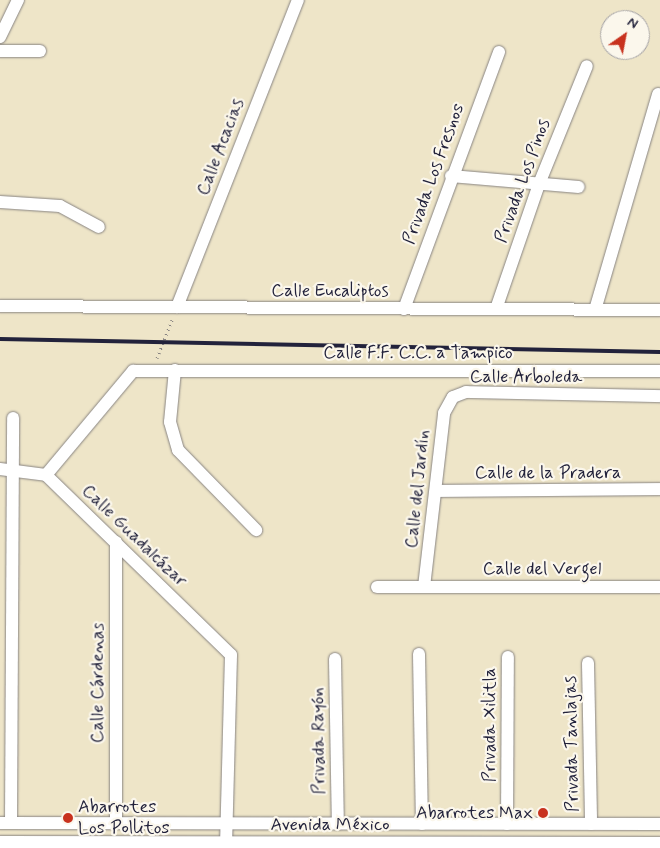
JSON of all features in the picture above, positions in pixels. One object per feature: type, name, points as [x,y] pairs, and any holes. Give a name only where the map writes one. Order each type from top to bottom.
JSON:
[{"type":"street","points":[[0,37],[18,0]]},
{"type":"street","name":"Calle Acacias","points":[[177,307],[298,0]]},
{"type":"street","points":[[0,51],[40,51]]},
{"type":"street","name":"Privada Los Fresnos","points":[[404,309],[451,176],[499,52]]},
{"type":"street","name":"Privada Los Pinos","points":[[496,309],[538,184],[587,66]]},
{"type":"street","points":[[595,310],[658,94]]},
{"type":"street","points":[[451,176],[579,187]]},
{"type":"street","points":[[0,202],[60,206],[99,227]]},
{"type":"street","name":"Calle Eucaliptos","points":[[0,306],[660,310]]},
{"type":"street","points":[[175,370],[170,422],[178,450],[256,530]]},
{"type":"street","name":"Calle F.F. C.C. a Tampico","points":[[46,475],[133,371],[660,371]]},
{"type":"street","name":"Calle Arboleda","points":[[452,397],[466,392],[660,396]]},
{"type":"street","name":"Calle del Jardín","points":[[424,586],[437,491],[444,412],[452,397]]},
{"type":"street","points":[[5,823],[6,469],[13,418]]},
{"type":"street","points":[[6,469],[46,475]]},
{"type":"street","name":"Calle Guadalcázar","points":[[46,475],[231,655],[227,823]]},
{"type":"street","name":"Calle de la Pradera","points":[[437,491],[660,489]]},
{"type":"street","name":"Calle Cárdenas","points":[[116,542],[116,823]]},
{"type":"street","name":"Calle del Vergel","points":[[377,587],[660,587]]},
{"type":"street","points":[[420,654],[422,824]]},
{"type":"street","name":"Privada Xilitla","points":[[507,824],[508,657]]},
{"type":"street","name":"Privada Rayón","points":[[335,659],[338,824]]},
{"type":"street","name":"Privada Tanlajas","points":[[588,663],[591,824]]},
{"type":"street","name":"Avenida México","points":[[5,823],[660,824]]},
{"type":"street","points":[[226,845],[227,823]]},
{"type":"street","name":"Avenida México","points":[[0,842],[49,845],[660,843]]},
{"type":"path","points":[[153,370],[177,307]]},
{"type":"railway","points":[[0,339],[660,352]]},
{"type":"place","name":"Abarrotes Max","points":[[543,813]]},
{"type":"place","name":"Abarrotes Los Pollitos","points":[[68,818]]}]
